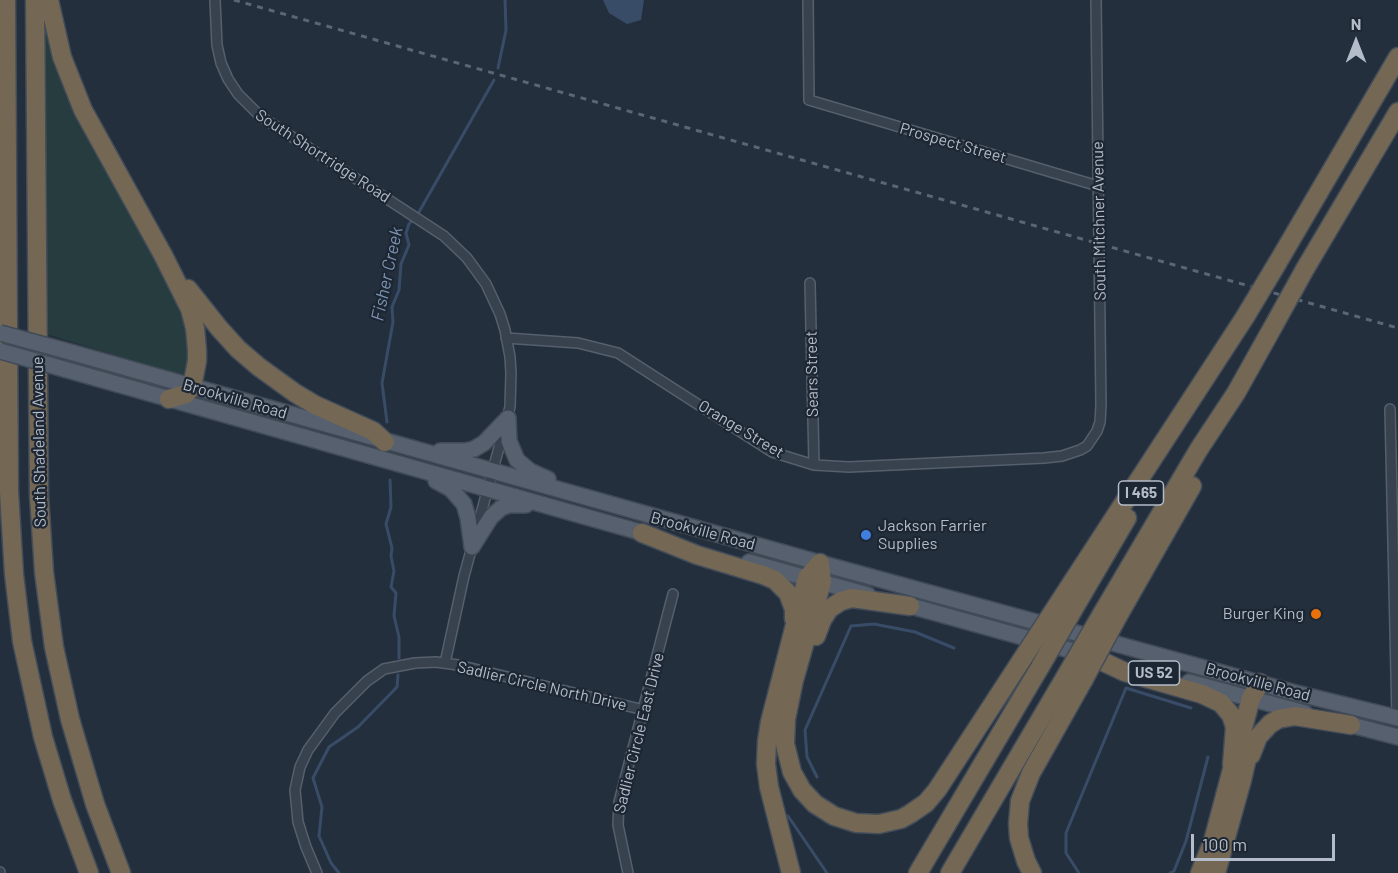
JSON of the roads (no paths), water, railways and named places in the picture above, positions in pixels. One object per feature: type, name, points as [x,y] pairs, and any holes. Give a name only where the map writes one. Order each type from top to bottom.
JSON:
[{"type":"highway","name":"South Shadeland Avenue","points":[[6,0],[9,492],[14,574],[24,652],[43,737],[62,800],[89,873]]},
{"type":"highway","name":"South Shadeland Avenue","points":[[35,0],[39,495],[45,578],[54,647],[70,719],[95,804],[122,873]]},
{"type":"highway","points":[[49,0],[62,57],[83,110],[186,298],[195,328],[197,362],[192,387],[186,394],[169,399]]},
{"type":"highway","name":"I 465","points":[[918,873],[1040,666],[1068,603],[1245,317],[1398,57]]},
{"type":"highway","name":"I 465","points":[[950,873],[1076,676],[1200,449],[1236,393],[1305,269],[1398,112]]},
{"type":"highway","points":[[163,255],[219,328],[259,367],[315,405],[373,431],[385,442]]},
{"type":"highway","points":[[642,533],[696,555],[763,574],[775,580],[783,586],[792,601],[794,628]]},
{"type":"highway","points":[[791,873],[769,787],[766,754],[770,722],[794,628],[820,563]]},
{"type":"highway","points":[[786,719],[814,580]]},
{"type":"highway","name":"US 52","points":[[910,606],[852,598],[829,609],[822,620],[802,682],[786,719],[785,744],[797,782],[808,797],[825,811],[845,820],[867,824],[890,822],[910,814],[932,797],[1021,661],[1068,603]]},
{"type":"highway","points":[[1091,656],[1125,672],[1202,694],[1221,703],[1231,714],[1235,727],[1237,772]]},
{"type":"highway","points":[[1032,873],[1019,838],[1020,801],[1076,676]]},
{"type":"highway","points":[[1216,873],[1237,772],[1257,694]]},
{"type":"highway","points":[[1200,873],[1237,772],[1258,737],[1270,724],[1278,719],[1295,716],[1351,725]]},
{"type":"main road","name":"Brookville Road","points":[[0,333],[820,563],[1257,694],[1351,725],[1398,737]]},
{"type":"main road","name":"Brookville Road","points":[[0,351],[642,533],[1091,656],[1257,694],[1398,718]]},
{"type":"main road","points":[[425,452],[474,449],[508,418]]},
{"type":"main road","points":[[508,418],[509,441],[517,460],[536,475],[553,481],[578,496]]},
{"type":"main road","points":[[416,469],[451,489],[464,504],[472,547]]},
{"type":"main road","points":[[472,547],[490,517],[501,508],[518,504],[552,507]]},
{"type":"street","name":"South Shortridge Road","points":[[215,0],[217,45],[221,63],[238,94],[260,116],[444,236],[467,258],[486,284],[500,314],[511,373],[508,418],[491,471],[445,663]]},
{"type":"street","name":"Prospect Street","points":[[808,0],[809,100],[1098,186]]},
{"type":"street","name":"South Mitchner Avenue","points":[[1093,440],[1100,422],[1101,405],[1096,0]]},
{"type":"street","name":"Sears Street","points":[[810,283],[814,465]]},
{"type":"street","name":"Orange Street","points":[[506,338],[578,343],[618,353],[772,452],[814,465],[849,467],[1044,458],[1072,454],[1093,440]]},
{"type":"street","points":[[1390,409],[1398,718]]},
{"type":"street","name":"Sadlier Circle East Drive","points":[[628,873],[620,836],[618,810],[674,594]]},
{"type":"street","name":"Sadlier Circle North Drive","points":[[317,873],[301,835],[295,795],[300,767],[308,750],[335,713],[370,679],[384,669],[415,663],[445,663],[472,667],[644,710]]},
{"type":"water","points":[[603,0],[644,0],[641,20],[627,24],[609,13]]},
{"type":"waterway","name":"Fisher Creek","points":[[498,68],[506,30],[505,0]]},
{"type":"waterway","name":"Fisher Creek","points":[[387,422],[382,383],[393,322],[392,307],[399,290],[401,264],[409,245],[406,233],[409,224],[419,212],[494,80]]},
{"type":"waterway","name":"Fisher Creek","points":[[390,480],[391,507],[386,524],[392,548],[394,571],[391,587],[396,593],[394,616],[399,637],[399,658]]},
{"type":"waterway","points":[[817,777],[807,757],[805,730],[851,626],[874,624],[915,632],[954,648]]},
{"type":"waterway","name":"Fisher Creek","points":[[339,873],[331,863],[319,836],[322,807],[313,778],[329,747],[358,727],[397,687],[398,675]]},
{"type":"waterway","points":[[1079,873],[1066,853],[1066,833],[1126,688],[1191,708]]},
{"type":"waterway","points":[[1170,873],[1174,871],[1186,841],[1208,757]]},
{"type":"waterway","points":[[788,816],[827,873]]},
{"type":"railway","points":[[234,0],[1398,328]]},
{"type":"place","name":"Jackson Farrier Supplies","points":[[866,535]]},
{"type":"place","name":"Burger King","points":[[1316,614]]}]
